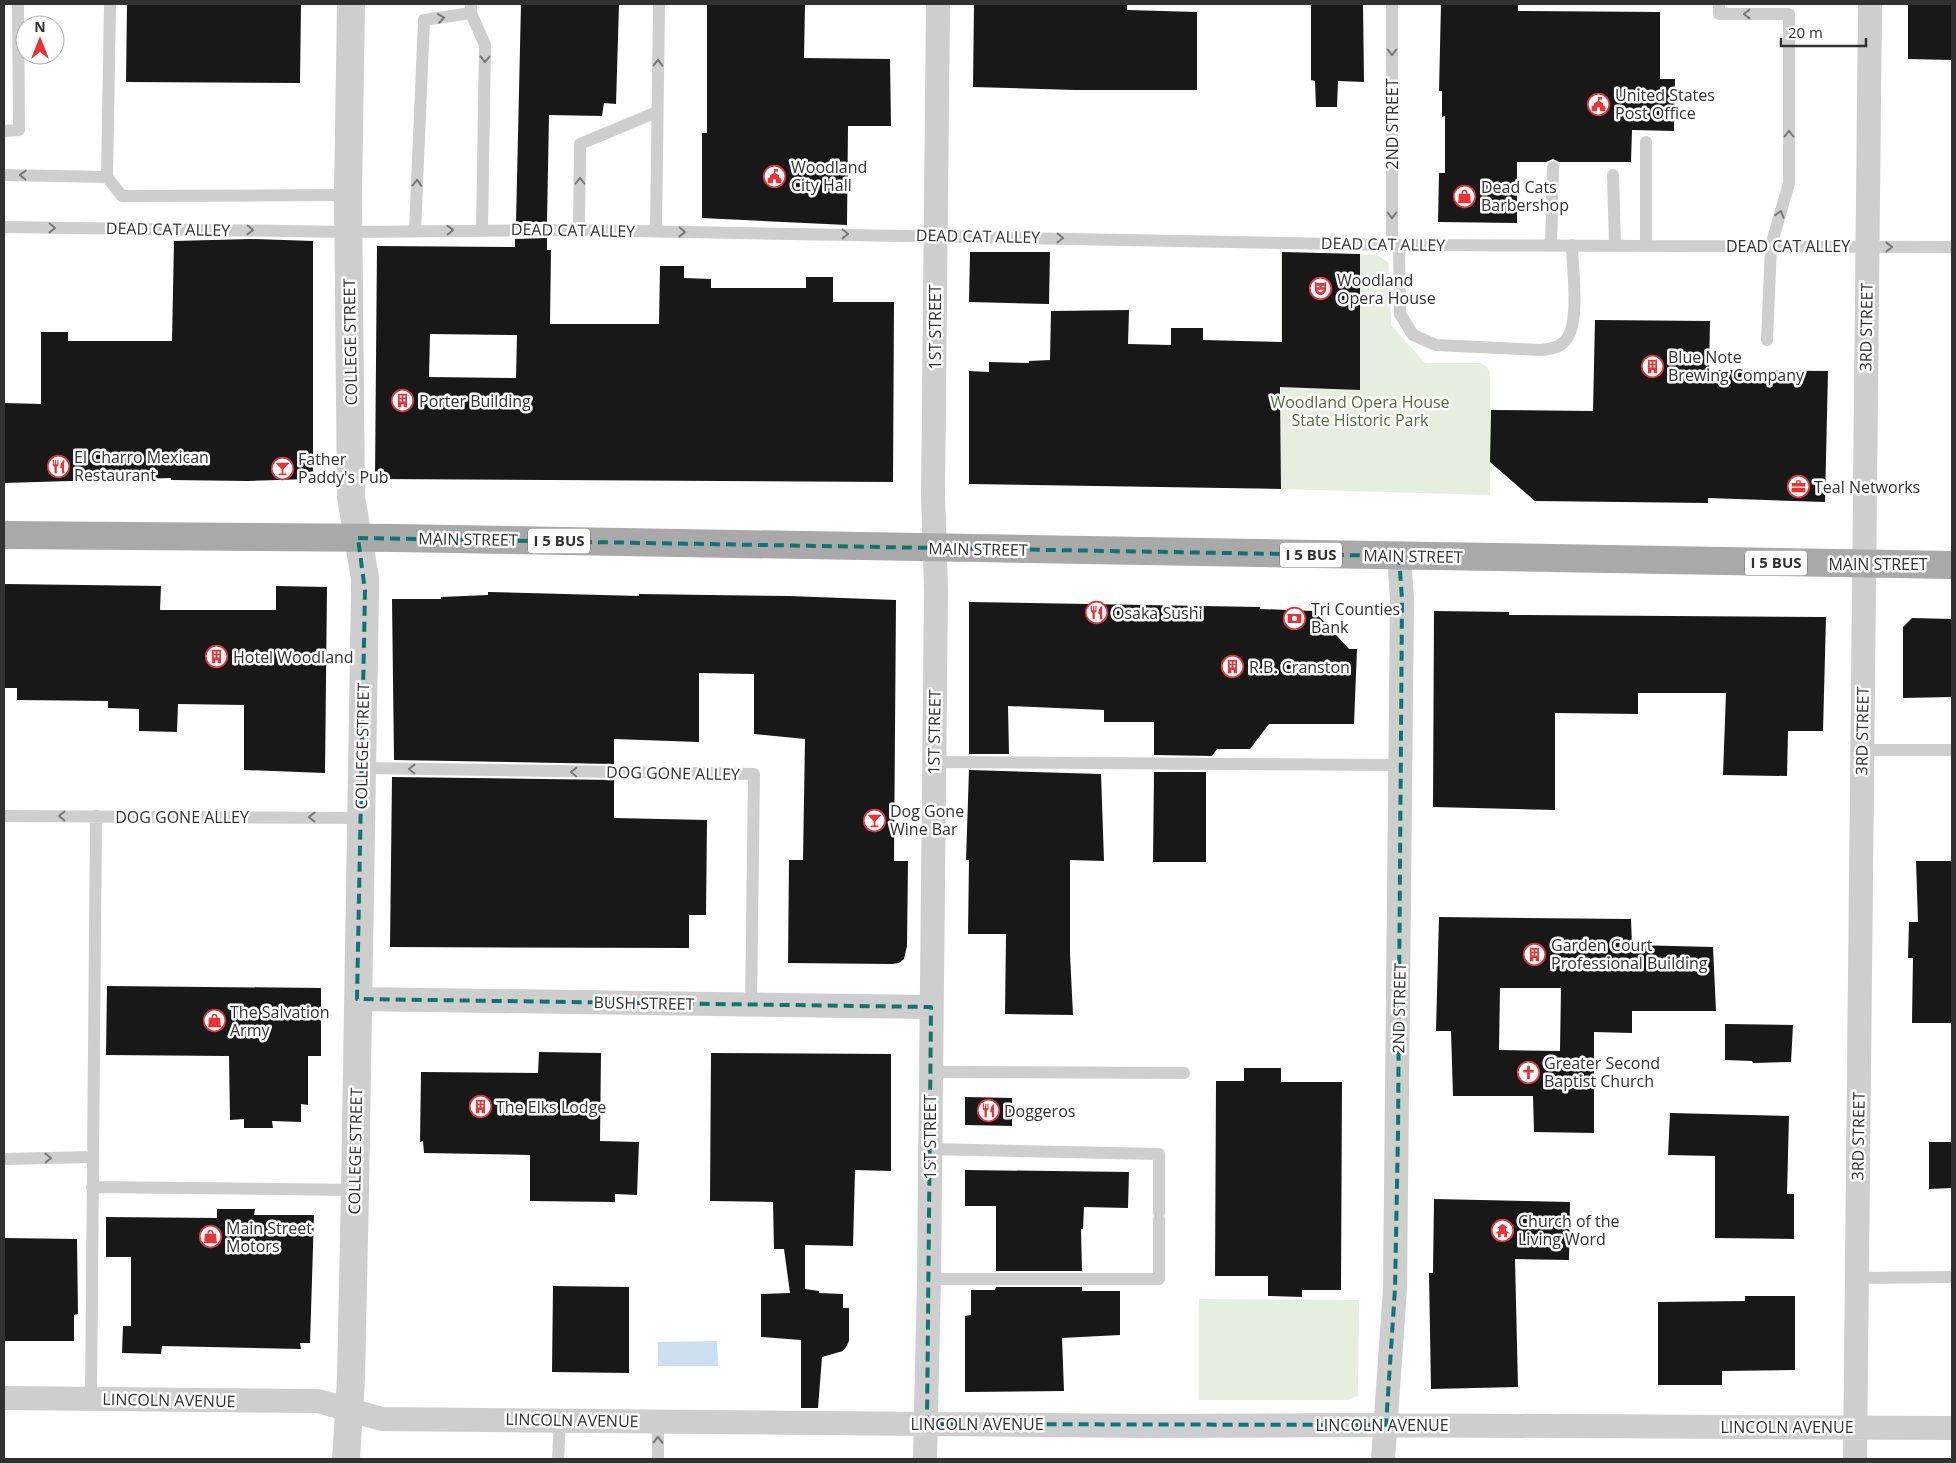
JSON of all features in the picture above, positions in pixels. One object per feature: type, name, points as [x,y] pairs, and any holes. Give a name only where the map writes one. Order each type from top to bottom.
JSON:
[{"type":"main road","name":"MAIN STREET","points":[[4,535],[358,538],[1952,564]]},
{"type":"street","name":"COLLEGE STREET","points":[[346,1459],[355,1190],[365,578],[351,496],[348,195],[352,4]]},
{"type":"street","name":"1ST STREET","points":[[925,1459],[929,1279],[934,762],[938,4]]},
{"type":"street","name":"3RD STREET","points":[[1855,1459],[1870,4]]},
{"type":"street","name":"2ND STREET","points":[[1384,1459],[1395,1289],[1402,598],[1399,556]]},
{"type":"street","name":"BUSH STREET","points":[[357,999],[931,1007]]},
{"type":"street","name":"LINCOLN AVENUE","points":[[4,1398],[318,1401],[382,1418],[927,1424],[1952,1428]]},
{"type":"lane","points":[[4,132],[19,130],[18,4]]},
{"type":"lane","points":[[110,4],[107,177],[122,196],[348,195]]},
{"type":"lane","points":[[656,231],[659,4]]},
{"type":"lane","name":"2ND STREET","points":[[1392,4],[1396,245],[1400,314],[1413,335],[1436,346],[1541,350],[1555,348],[1566,341],[1571,331],[1574,317],[1572,245]]},
{"type":"lane","points":[[415,231],[424,20],[471,8],[485,45],[482,229]]},
{"type":"lane","points":[[1719,9],[1790,14],[1790,183],[1771,246],[1767,340]]},
{"type":"lane","points":[[579,230],[580,144],[657,112]]},
{"type":"lane","points":[[1646,142],[1646,246]]},
{"type":"lane","points":[[1552,245],[1553,168]]},
{"type":"lane","points":[[1613,174],[1615,246]]},
{"type":"lane","points":[[4,175],[107,177]]},
{"type":"lane","name":"DEAD CAT ALLEY","points":[[4,227],[349,232],[482,229],[579,230],[1396,245],[1952,247]]},
{"type":"lane","points":[[1862,750],[1952,750]]},
{"type":"lane","points":[[934,762],[1401,765]]},
{"type":"lane","name":"DOG GONE ALLEY","points":[[361,768],[754,774],[751,1004]]},
{"type":"lane","name":"DOG GONE ALLEY","points":[[4,816],[361,818]]},
{"type":"lane","points":[[91,1399],[96,816]]},
{"type":"lane","points":[[930,1072],[1184,1073]]},
{"type":"lane","points":[[929,1279],[1159,1279],[1159,1154],[930,1150]]},
{"type":"lane","points":[[4,1159],[92,1158]]},
{"type":"lane","points":[[92,1187],[355,1190]]},
{"type":"lane","points":[[1857,1278],[1952,1277]]},
{"type":"lane","points":[[558,1459],[560,1420]]},
{"type":"lane","points":[[658,1421],[658,1459]]},
{"type":"highlighted area","points":[[358,538],[1399,556],[1402,599],[1398,1134],[1395,1289],[1386,1425],[927,1424],[931,1007],[357,999],[365,591]]},
{"type":"green space","name":"Woodland Opera House State Historic Park","points":[[1281,252],[1377,255],[1389,263],[1391,325],[1425,363],[1480,363],[1487,367],[1490,373],[1490,495],[1281,489]]},
{"type":"green space","points":[[1199,1299],[1359,1300],[1358,1396],[1347,1400],[1199,1400]]},
{"type":"water","points":[[717,1341],[718,1366],[658,1366],[658,1342]]},
{"type":"building","points":[[127,4],[301,4],[300,83],[126,82]]},
{"type":"building","points":[[521,4],[619,5],[616,104],[604,103],[602,116],[549,115],[547,222],[516,222]]},
{"type":"building","name":"Woodland City Hall","points":[[707,4],[805,4],[804,58],[890,59],[891,126],[848,126],[847,225],[702,218],[702,133],[707,133]]},
{"type":"building","points":[[974,4],[1127,4],[1127,10],[1197,12],[1197,90],[1075,90],[973,87]]},
{"type":"building","points":[[1311,4],[1363,4],[1364,82],[1338,81],[1337,107],[1316,107],[1315,81],[1311,80]]},
{"type":"building","points":[[1441,4],[1518,4],[1518,11],[1660,12],[1660,79],[1675,79],[1674,131],[1632,130],[1631,162],[1559,162],[1553,159],[1546,162],[1517,162],[1517,223],[1438,222],[1439,173],[1445,173],[1445,116],[1442,117],[1442,91],[1439,91]]},
{"type":"building","points":[[1908,4],[1952,4],[1952,60],[1908,59]]},
{"type":"building","points":[[547,238],[547,250],[551,250],[550,324],[659,324],[660,266],[684,266],[684,278],[711,279],[711,288],[806,288],[806,277],[833,277],[833,302],[894,302],[893,482],[375,479],[377,246],[515,247],[515,239]],"holes":[[[430,334],[517,335],[516,378],[429,377]]]},
{"type":"building","points":[[251,239],[313,241],[313,472],[309,479],[248,481],[171,480],[171,478],[4,483],[4,403],[41,404],[41,332],[68,332],[68,341],[172,341],[174,241]]},
{"type":"building","points":[[970,252],[1050,252],[1049,304],[969,302]]},
{"type":"building","points":[[1282,252],[1360,254],[1360,390],[1280,387],[1281,489],[969,484],[969,371],[989,372],[989,362],[1029,363],[1029,361],[1050,360],[1051,311],[1129,310],[1128,344],[1171,345],[1171,328],[1203,328],[1203,340],[1282,342]]},
{"type":"building","points":[[1595,320],[1710,321],[1709,370],[1828,371],[1825,502],[1708,498],[1708,503],[1535,501],[1490,462],[1491,410],[1593,411]]},
{"type":"building","name":"Hotel Woodland","points":[[4,584],[161,586],[160,610],[276,610],[276,586],[327,587],[325,773],[244,770],[244,705],[178,704],[177,732],[139,731],[139,709],[108,708],[108,701],[17,700],[17,688],[4,688]]},
{"type":"building","points":[[488,592],[639,596],[639,594],[789,596],[896,600],[894,861],[908,861],[907,946],[904,959],[899,963],[892,964],[788,963],[789,860],[803,860],[805,739],[754,734],[754,674],[699,673],[699,742],[614,739],[614,764],[394,760],[392,599],[441,599],[441,597],[488,595]]},
{"type":"building","points":[[969,602],[1260,607],[1260,609],[1314,611],[1349,649],[1357,649],[1354,724],[1269,724],[1250,749],[1217,749],[1212,756],[1154,755],[1154,722],[1104,722],[1104,710],[1008,706],[1009,754],[969,754]]},
{"type":"building","points":[[1434,611],[1509,612],[1509,615],[1826,617],[1823,731],[1788,731],[1787,776],[1723,775],[1726,693],[1638,693],[1638,714],[1555,713],[1555,810],[1433,807]]},
{"type":"building","points":[[1912,618],[1952,619],[1952,697],[1903,698],[1903,627]]},
{"type":"building","points":[[969,770],[1101,774],[1104,861],[1070,860],[1070,954],[1073,1015],[1005,1014],[1006,934],[968,934],[969,860],[966,860]]},
{"type":"building","points":[[1154,772],[1206,772],[1206,862],[1153,862]]},
{"type":"building","points":[[392,777],[614,780],[614,818],[707,820],[706,915],[689,915],[689,948],[390,947]]},
{"type":"building","points":[[1916,861],[1952,861],[1952,1023],[1912,1023],[1913,958],[1908,958],[1909,922],[1918,922]]},
{"type":"building","points":[[1439,917],[1631,919],[1632,945],[1713,947],[1716,1011],[1632,1011],[1632,1033],[1594,1032],[1594,1133],[1534,1132],[1533,1096],[1453,1096],[1451,1031],[1436,1031]],"holes":[[[1500,988],[1561,988],[1560,1051],[1499,1050]]]},
{"type":"building","name":"The Salvation Army","points":[[107,986],[321,988],[321,1056],[308,1056],[308,1105],[301,1104],[301,1122],[272,1121],[273,1128],[244,1128],[244,1119],[230,1120],[229,1056],[106,1055]]},
{"type":"building","points":[[1725,1024],[1793,1025],[1791,1062],[1753,1063],[1752,1061],[1725,1060]]},
{"type":"building","points":[[539,1052],[601,1053],[600,1141],[639,1142],[637,1195],[615,1194],[615,1202],[530,1201],[530,1155],[424,1153],[423,1141],[420,1142],[421,1072],[538,1073]]},
{"type":"building","points":[[711,1053],[891,1054],[891,1171],[855,1170],[853,1246],[805,1245],[805,1289],[819,1291],[819,1293],[843,1294],[843,1308],[849,1308],[849,1341],[846,1347],[843,1351],[822,1357],[818,1408],[801,1408],[801,1340],[761,1337],[761,1294],[790,1293],[784,1249],[774,1249],[773,1202],[710,1201]]},
{"type":"building","points":[[1244,1068],[1281,1068],[1281,1082],[1342,1082],[1341,1290],[1302,1290],[1302,1297],[1268,1296],[1268,1276],[1215,1276],[1216,1081],[1244,1081]]},
{"type":"building","name":"Doggeros","points":[[965,1097],[1012,1098],[1012,1126],[965,1125]]},
{"type":"building","points":[[1670,1113],[1789,1116],[1787,1194],[1794,1194],[1794,1239],[1715,1238],[1715,1156],[1668,1155]]},
{"type":"building","points":[[1929,1142],[1952,1142],[1952,1188],[1929,1189]]},
{"type":"building","points":[[965,1170],[1129,1172],[1128,1208],[1084,1207],[1083,1229],[1081,1229],[1082,1271],[996,1271],[996,1206],[965,1206]]},
{"type":"building","points":[[1434,1199],[1570,1202],[1569,1260],[1515,1259],[1518,1387],[1431,1389],[1429,1273],[1433,1273]]},
{"type":"building","points":[[217,1209],[255,1209],[254,1215],[314,1215],[310,1343],[300,1343],[301,1349],[162,1346],[161,1354],[122,1353],[123,1326],[131,1326],[131,1257],[106,1257],[106,1217],[217,1218]]},
{"type":"building","points":[[4,1238],[77,1239],[78,1314],[74,1315],[74,1341],[4,1341]]},
{"type":"building","points":[[553,1286],[629,1287],[629,1373],[552,1372]]},
{"type":"building","points":[[996,1287],[1082,1287],[1082,1291],[1120,1291],[1120,1335],[1062,1338],[1064,1391],[965,1392],[965,1316],[971,1315],[971,1290],[995,1290]]},
{"type":"building","points":[[1745,1296],[1795,1296],[1795,1370],[1722,1371],[1722,1385],[1658,1385],[1658,1302],[1745,1301]]},
{"type":"place","name":"United States Post Office","points":[[1599,104]]},
{"type":"place","name":"Woodland City Hall","points":[[775,176]]},
{"type":"place","name":"Dead Cats Barbershop","points":[[1465,196]]},
{"type":"place","name":"Woodland Opera House","points":[[1321,289]]},
{"type":"place","name":"Blue Note Brewing Company","points":[[1652,366]]},
{"type":"place","name":"Porter Building","points":[[403,401]]},
{"type":"place","name":"El Charro Mexican Restaurant","points":[[58,466]]},
{"type":"place","name":"Father Paddy's Pub","points":[[282,468]]},
{"type":"place","name":"Teal Networks","points":[[1798,487]]},
{"type":"place","name":"Osaka Sushi","points":[[1096,613]]},
{"type":"place","name":"Tri Counties Bank","points":[[1295,618]]},
{"type":"place","name":"Hotel Woodland","points":[[217,657]]},
{"type":"place","name":"R.B. Cranston","points":[[1233,667]]},
{"type":"place","name":"Dog Gone Wine Bar","points":[[874,820]]},
{"type":"place","name":"Garden Court Professional Building","points":[[1535,954]]},
{"type":"place","name":"The Salvation Army","points":[[214,1021]]},
{"type":"place","name":"Greater Second Baptist Church","points":[[1528,1072]]},
{"type":"place","name":"The Elks Lodge","points":[[480,1107]]},
{"type":"place","name":"Doggeros","points":[[988,1111]]},
{"type":"place","name":"Church of the Living Word","points":[[1502,1230]]},
{"type":"place","name":"Main Street Motors","points":[[210,1237]]}]
